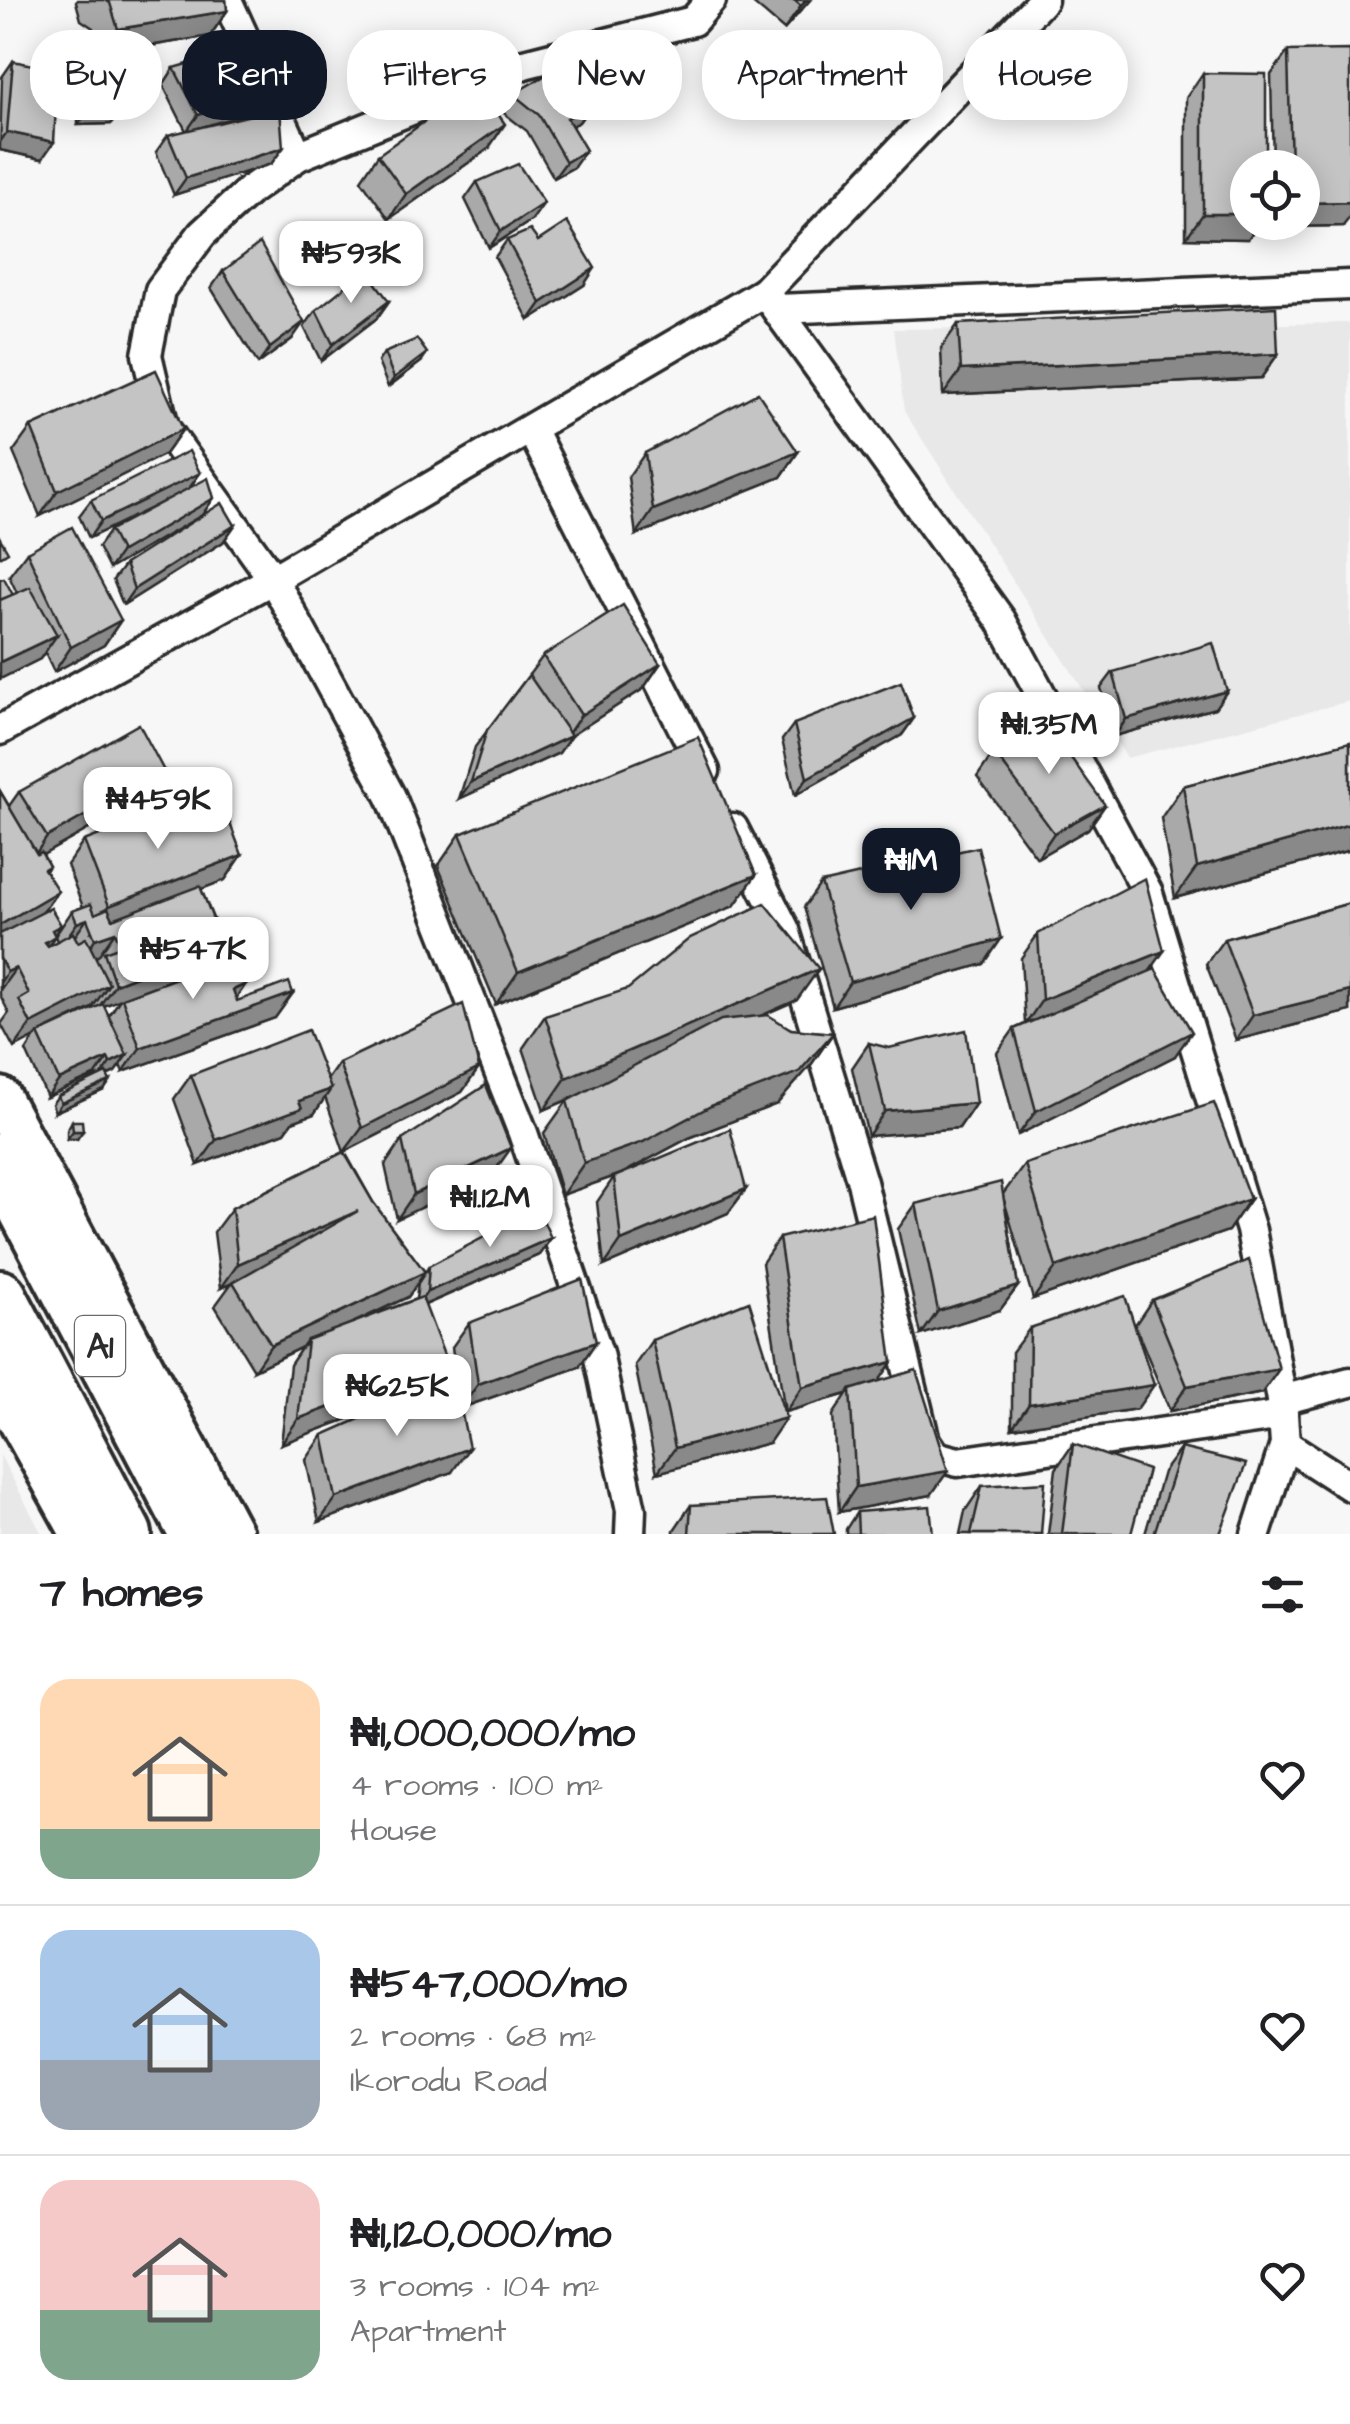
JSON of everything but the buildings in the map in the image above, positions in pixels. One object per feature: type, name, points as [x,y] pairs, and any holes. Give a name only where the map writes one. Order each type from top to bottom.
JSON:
[{"type":"highway","name":"A1","points":[[0,1161],[196,1534]]},
{"type":"highway","name":"A1","points":[[0,1297],[126,1534]]},
{"type":"highway","points":[[118,1380],[222,1534]]},
{"type":"highway","points":[[54,1404],[103,1534]]},
{"type":"street","points":[[226,0],[298,156]]},
{"type":"street","points":[[630,1534],[631,1510],[598,1353],[523,1133],[391,797],[273,579],[164,427],[147,354],[160,290],[202,234],[249,191],[298,156],[524,64],[692,21],[710,0]]},
{"type":"street","points":[[0,730],[273,579],[531,429],[770,300],[1044,0]]},
{"type":"street","points":[[770,300],[1350,285]]},
{"type":"street","points":[[770,300],[1001,620],[1148,893],[1251,1230],[1282,1408],[1285,1444],[1256,1534]]},
{"type":"street","points":[[531,429],[785,930],[862,1182],[925,1440],[935,1456],[958,1462],[1282,1408],[1350,1382]]},
{"type":"street","points":[[0,1098],[232,1534]]},
{"type":"street","points":[[0,1380],[82,1534]]},
{"type":"street","points":[[1285,1444],[1350,1486]]},
{"type":"lane","points":[[0,1380],[92,1534]]},
{"type":"shaded area","points":[[1350,323],[1350,701],[1127,758],[904,411],[894,329]]},
{"type":"shaded area","points":[[0,1455],[42,1534],[0,1534]]}]
